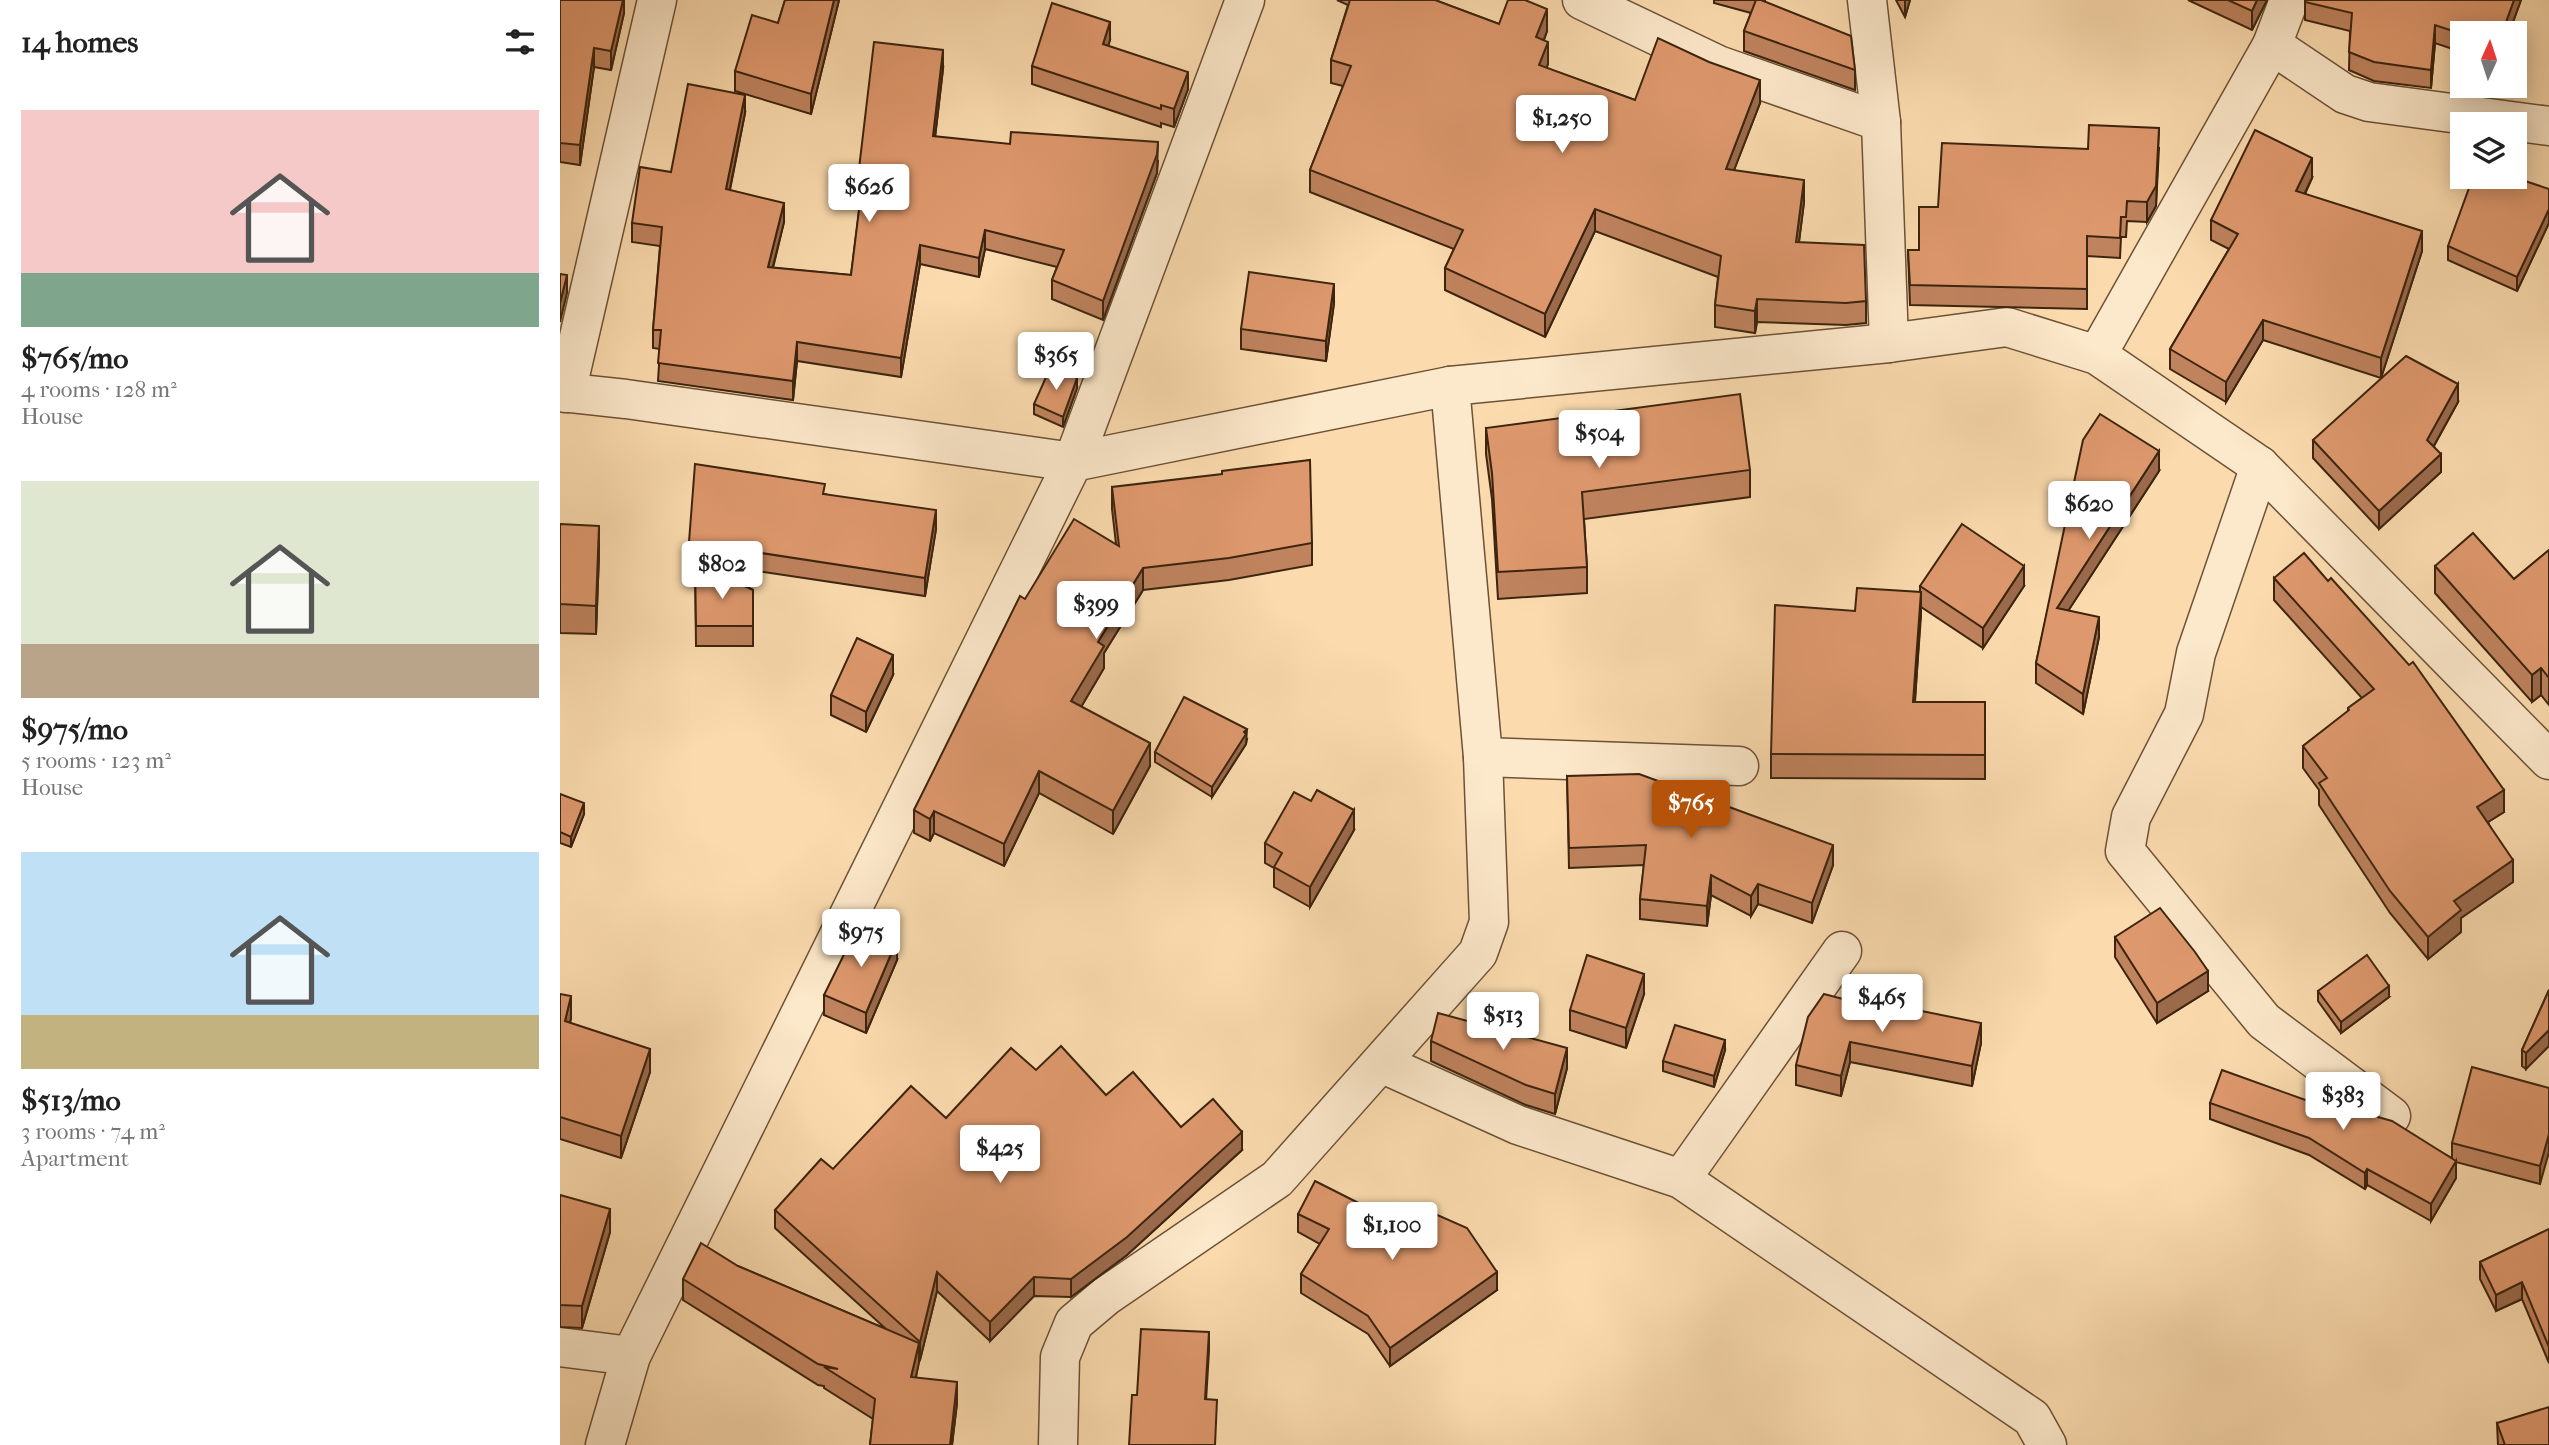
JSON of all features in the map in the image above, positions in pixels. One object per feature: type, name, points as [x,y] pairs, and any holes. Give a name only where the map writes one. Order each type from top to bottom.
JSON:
[{"type":"street","points":[[657,0],[563,393],[1073,462],[1450,386],[1889,343],[2007,327],[2098,355],[2260,467],[2549,760]]},
{"type":"street","points":[[605,1445],[631,1356],[1073,462],[1245,0]]},
{"type":"street","points":[[1582,0],[1718,65],[1881,121]]},
{"type":"street","points":[[1867,0],[1881,121],[1889,343]]},
{"type":"street","points":[[2098,355],[2272,45],[2289,0]]},
{"type":"street","points":[[2272,45],[2345,94],[2369,102],[2549,126]]},
{"type":"street","points":[[1058,1445],[1060,1357],[1074,1323],[1106,1296],[1277,1179],[1478,953],[1489,922],[1483,757],[1450,386]]},
{"type":"street","points":[[2260,467],[2196,653],[2184,714],[2131,817],[2125,851],[2264,1021],[2391,1116]]},
{"type":"street","points":[[1483,757],[1739,766]]},
{"type":"street","points":[[1681,1179],[1842,951]]},
{"type":"street","points":[[1381,1063],[1518,1125],[1681,1179],[2032,1418],[2047,1445]]},
{"type":"street","points":[[560,1348],[631,1356]]},
{"type":"building","points":[[560,0],[623,0],[611,51],[594,48],[580,145],[560,143]]},
{"type":"building","points":[[785,0],[834,0],[811,94],[735,71],[752,15],[778,23]]},
{"type":"building","points":[[1350,0],[1435,0],[1499,24],[1508,0],[1525,0],[1547,9],[1536,37],[1548,42],[1539,65],[1635,100],[1658,38],[1709,62],[1760,80],[1726,169],[1804,180],[1796,242],[1864,245],[1866,301],[1846,303],[1757,299],[1755,311],[1715,305],[1721,256],[1595,209],[1545,314],[1445,268],[1463,230],[1310,170],[1351,66],[1331,60]]},
{"type":"building","points":[[1756,0],[1851,36],[1855,70],[1744,31]]},
{"type":"building","points":[[2228,0],[2257,0],[2252,11]]},
{"type":"building","points":[[2514,0],[2506,21],[2450,21],[2450,30],[2435,25],[2431,70],[2374,62],[2349,52],[2352,13],[2305,2]]},
{"type":"building","points":[[1052,3],[1110,22],[1103,44],[1188,72],[1174,109],[1161,105],[1161,109],[1032,66]]},
{"type":"building","points":[[874,42],[943,50],[933,136],[1010,144],[1011,132],[1158,142],[1157,154],[1103,301],[1052,280],[1064,250],[985,230],[979,258],[920,245],[901,358],[797,342],[793,381],[658,363],[661,330],[653,330],[662,227],[632,223],[640,167],[671,172],[688,84],[745,95],[726,189],[784,203],[768,267],[851,275],[863,177],[858,177]]},
{"type":"building","points":[[2089,125],[2159,128],[2156,186],[2147,202],[2127,201],[2126,217],[2121,217],[2120,238],[2087,236],[2087,289],[1910,285],[1908,250],[1919,250],[1919,207],[1938,207],[1942,143],[2088,149]]},
{"type":"building","points":[[2255,130],[2312,158],[2296,191],[2422,231],[2381,358],[2263,320],[2226,382],[2170,349],[2238,234],[2211,220]]},
{"type":"building","points":[[2527,182],[2549,189],[2549,209],[2517,277],[2448,246],[2469,189],[2527,189]]},
{"type":"building","points":[[1249,272],[1334,284],[1326,341],[1241,329]]},
{"type":"building","points":[[560,274],[567,275],[560,303]]},
{"type":"building","points":[[2406,356],[2458,384],[2427,440],[2441,454],[2379,511],[2313,440]]},
{"type":"building","points":[[1051,366],[1077,378],[1063,417],[1034,404]]},
{"type":"building","points":[[1740,394],[1750,470],[1582,492],[1587,567],[1498,572],[1492,473],[1486,428]]},
{"type":"building","points":[[2100,414],[2159,451],[2057,608],[2099,617],[2083,694],[2036,663],[2066,520],[2074,509],[2069,506],[2083,440]]},
{"type":"building","points":[[1310,460],[1312,543],[1229,558],[1143,568],[1098,642],[1104,646],[1071,701],[1150,743],[1113,811],[1039,771],[1004,844],[934,811],[930,819],[914,810],[1020,596],[1025,599],[1074,519],[1119,546],[1112,487]]},
{"type":"building","points":[[695,464],[825,484],[823,494],[936,510],[925,578],[689,542]]},
{"type":"building","points":[[560,524],[599,526],[596,606],[560,604]]},
{"type":"building","points":[[1962,524],[2024,566],[1983,628],[1920,586]]},
{"type":"building","points":[[2473,533],[2514,579],[2549,550],[2549,678],[2541,668],[2532,675],[2435,566]]},
{"type":"building","points":[[2304,553],[2328,581],[2331,578],[2409,665],[2413,662],[2504,790],[2477,807],[2513,860],[2454,901],[2461,910],[2428,937],[2390,891],[2319,783],[2327,778],[2303,746],[2374,689],[2274,578]]},
{"type":"building","points":[[695,563],[753,590],[753,626],[696,626]]},
{"type":"building","points":[[1857,588],[1921,592],[1913,702],[1985,702],[1985,755],[1771,754],[1775,605],[1855,611]]},
{"type":"building","points":[[857,638],[893,655],[866,712],[831,695]]},
{"type":"building","points":[[1184,697],[1247,729],[1212,787],[1155,752]]},
{"type":"building","points":[[1639,774],[1833,845],[1812,903],[1758,884],[1751,896],[1711,875],[1707,906],[1640,899],[1646,845],[1569,848],[1567,776]]},
{"type":"building","points":[[1317,790],[1354,810],[1310,887],[1274,867],[1282,853],[1265,843],[1294,792],[1311,801]]},
{"type":"building","points":[[560,794],[584,803],[571,837],[560,832]]},
{"type":"building","points":[[2160,908],[2208,971],[2157,1003],[2115,937]]},
{"type":"building","points":[[859,924],[897,940],[866,1013],[824,995]]},
{"type":"building","points":[[1587,955],[1644,974],[1626,1028],[1570,1010]]},
{"type":"building","points":[[2367,955],[2389,986],[2341,1022],[2318,991]]},
{"type":"building","points":[[2549,990],[2549,1030],[2526,1053],[2522,1050]]},
{"type":"building","points":[[560,994],[571,996],[565,1021],[650,1049],[621,1136],[560,1117]]},
{"type":"building","points":[[1824,994],[1866,1005],[1867,1000],[1981,1023],[1972,1066],[1850,1042],[1841,1076],[1796,1065],[1808,1017]]},
{"type":"building","points":[[1438,1013],[1567,1048],[1555,1094],[1526,1085],[1431,1041]]},
{"type":"building","points":[[1675,1025],[1725,1040],[1714,1076],[1663,1061]]},
{"type":"building","points":[[1061,1046],[1106,1095],[1133,1072],[1181,1127],[1213,1099],[1242,1132],[1127,1237],[1071,1279],[1034,1277],[990,1322],[937,1272],[920,1342],[775,1210],[821,1159],[833,1169],[911,1086],[946,1118],[1011,1048],[1036,1070]]},
{"type":"building","points":[[2472,1067],[2549,1088],[2549,1134],[2540,1166],[2452,1143]]},
{"type":"building","points":[[2222,1070],[2311,1102],[2326,1080],[2378,1117],[2392,1121],[2456,1161],[2431,1204],[2367,1169],[2365,1173],[2309,1138],[2210,1103]]},
{"type":"building","points":[[1315,1181],[1408,1228],[1417,1206],[1467,1228],[1497,1272],[1390,1348],[1368,1316],[1301,1274],[1329,1229],[1298,1214]]},
{"type":"building","points":[[560,1195],[610,1209],[582,1306],[560,1305]]},
{"type":"building","points":[[2549,1229],[2549,1347],[2522,1282],[2496,1295],[2480,1262]]},
{"type":"building","points":[[701,1243],[738,1266],[919,1343],[911,1377],[957,1382],[950,1445],[870,1445],[875,1399],[824,1367],[838,1369],[818,1364],[683,1279]]},
{"type":"building","points":[[1141,1329],[1209,1332],[1205,1399],[1217,1400],[1215,1445],[1129,1445],[1132,1395],[1137,1395]]},
{"type":"building","points":[[2549,1407],[2549,1445],[2505,1445],[2497,1423]]}]
